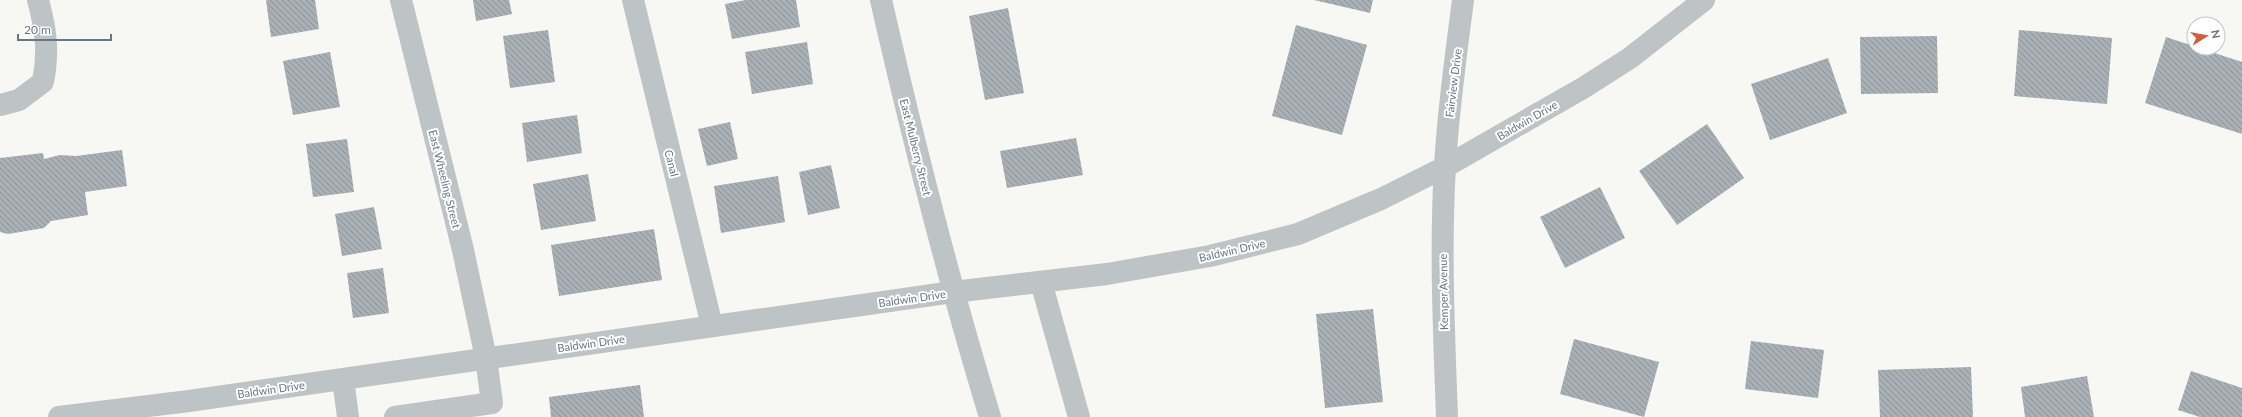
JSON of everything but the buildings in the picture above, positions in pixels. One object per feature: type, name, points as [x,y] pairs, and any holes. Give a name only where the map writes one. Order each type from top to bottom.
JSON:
[{"type":"street","points":[[0,105],[19,100],[43,82],[47,60],[46,27],[38,0]]},
{"type":"street","name":"East Wheeling Street","points":[[396,417],[492,403],[486,358],[463,250],[401,0]]},
{"type":"street","name":"Canal","points":[[633,0],[712,326]]},
{"type":"street","name":"East Mulberry Street","points":[[881,0],[915,148],[953,292],[990,417]]},
{"type":"street","name":"Fairview Drive","points":[[1445,167],[1450,103],[1463,0]]},
{"type":"street","name":"Baldwin Drive","points":[[58,417],[342,379],[953,292],[1107,274],[1210,256],[1298,234],[1381,200],[1445,167],[1590,84],[1630,58],[1704,0]]},
{"type":"street","name":"Kemper Avenue","points":[[1445,167],[1442,285],[1447,417]]},
{"type":"street","points":[[1041,282],[1079,417]]},
{"type":"street","points":[[342,379],[348,417]]}]
